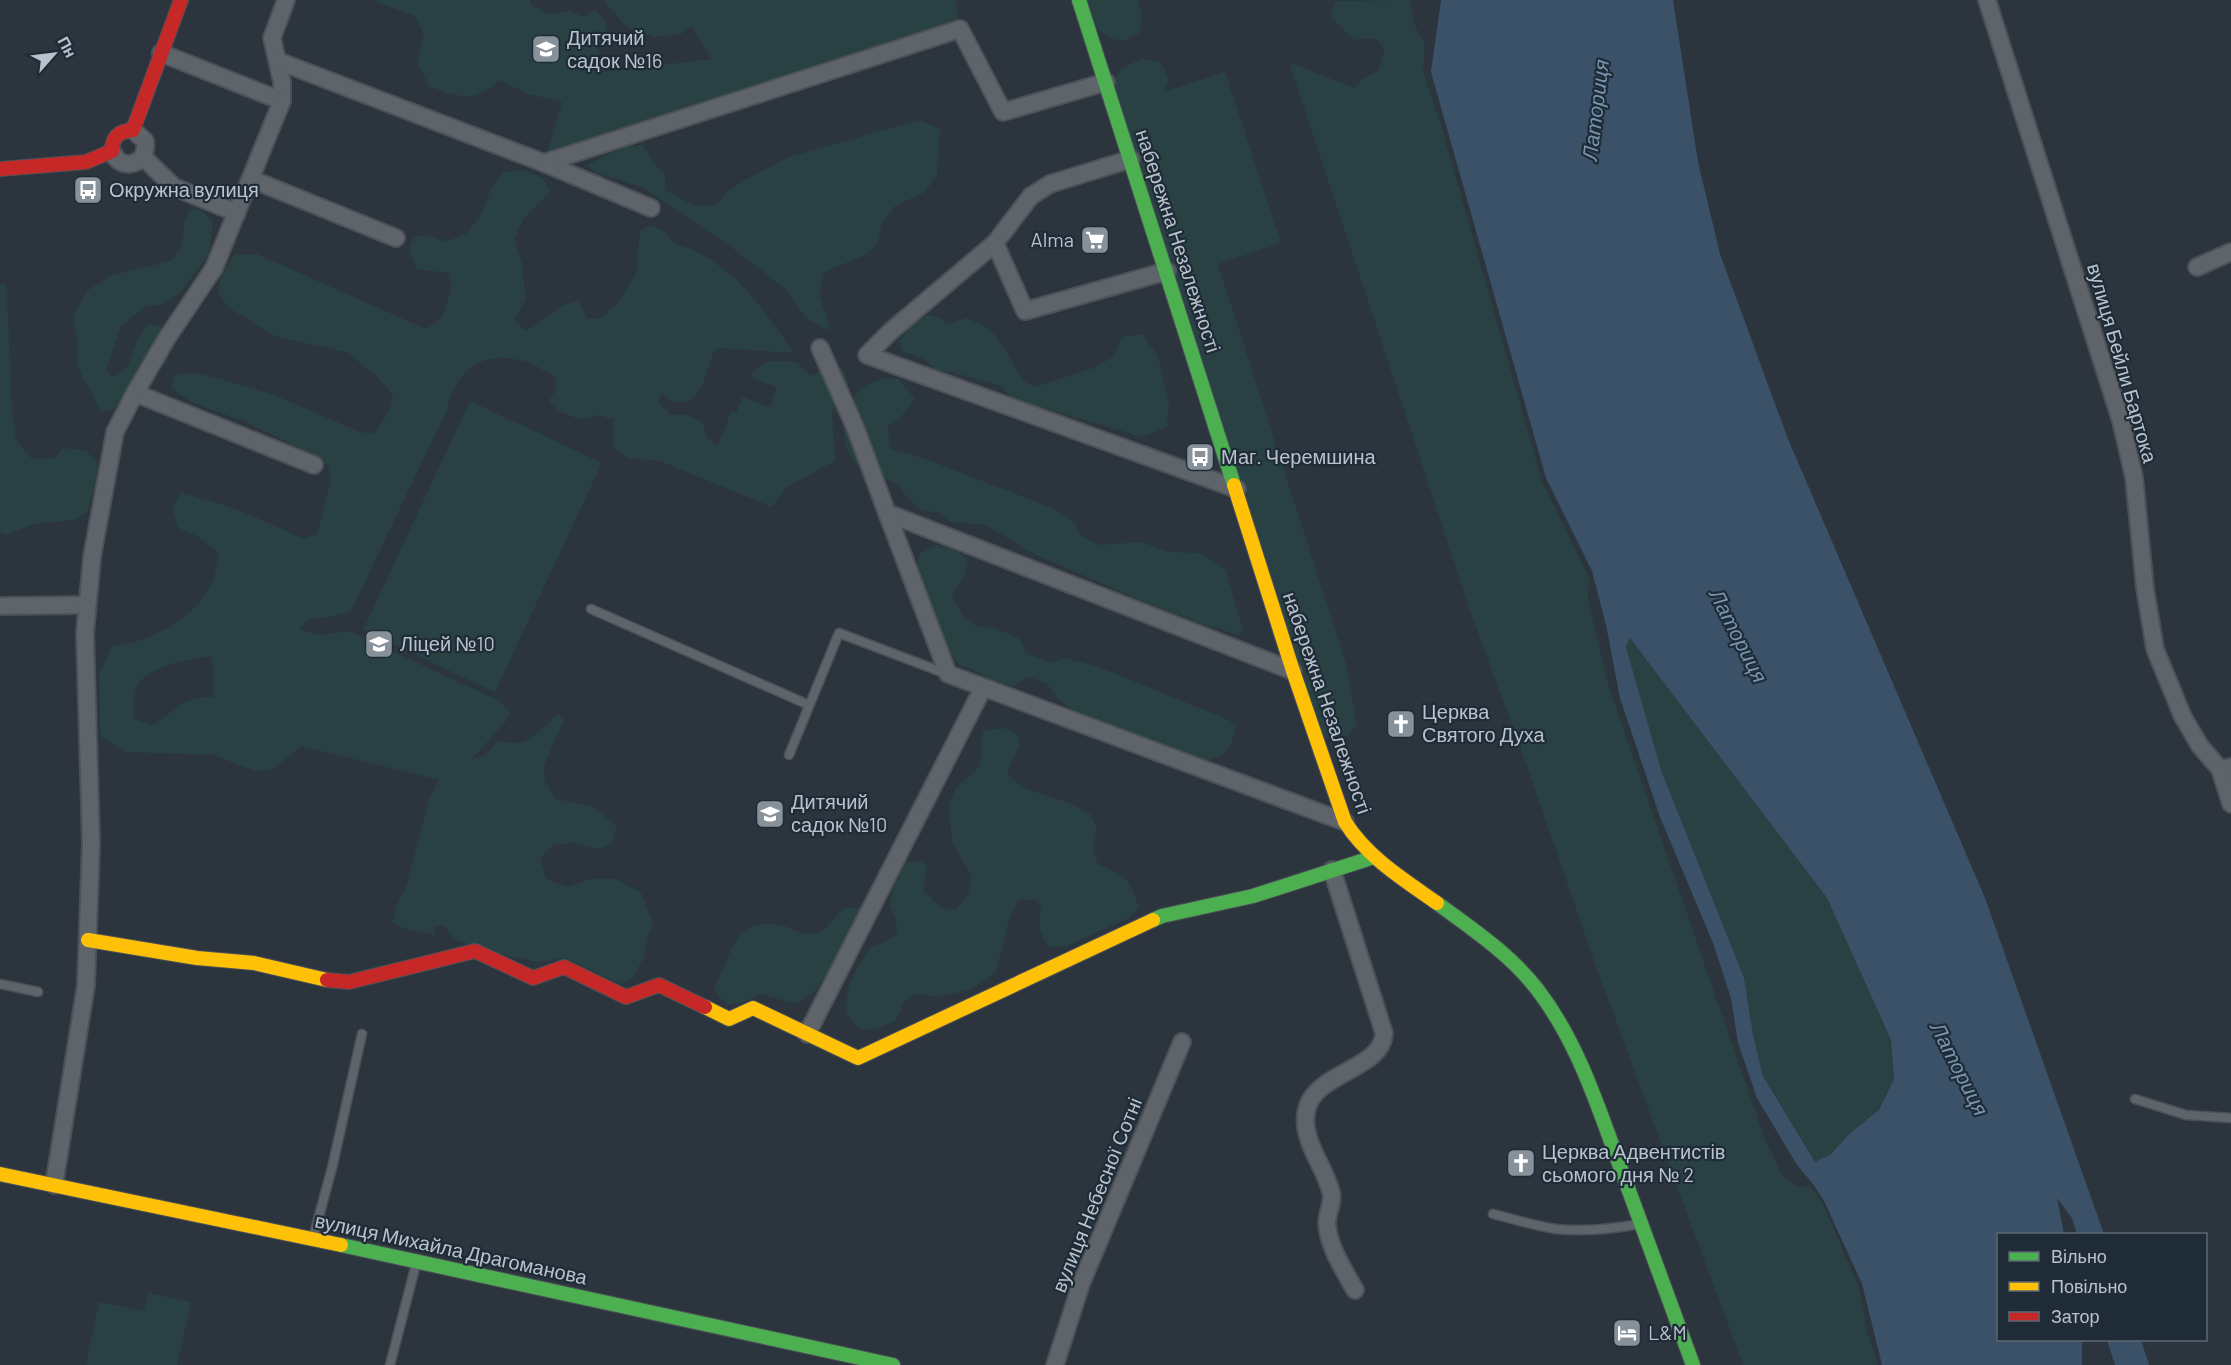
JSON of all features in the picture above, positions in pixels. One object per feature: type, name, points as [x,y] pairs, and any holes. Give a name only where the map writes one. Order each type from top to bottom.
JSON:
[{"type":"street","points":[[133,130],[181,0]]},
{"type":"street","points":[[54,1185],[86,985],[91,843],[85,633],[92,557],[115,432],[167,338],[214,268],[282,101],[282,82],[272,39],[286,0]]},
{"type":"street","name":"набережна Незалежності","points":[[1079,0],[1237,489],[1293,671],[1345,822],[1355,839],[1374,857],[1487,941],[1514,965],[1535,987],[1557,1018],[1586,1076],[1693,1365]]},
{"type":"street","name":"вулиця Бейли Бартока","points":[[1987,0],[2121,422],[2134,477],[2145,588],[2155,649],[2183,717],[2200,746],[2225,768],[2231,804]]},
{"type":"street","points":[[544,163],[960,29],[1003,112],[1106,82]]},
{"type":"street","points":[[161,52],[282,101]]},
{"type":"street","points":[[278,61],[544,163],[651,208]]},
{"type":"street","points":[[133,130],[145,141],[143,157],[134,164],[123,164],[111,151],[112,139],[121,131],[133,130]]},
{"type":"street","points":[[0,169],[68,165],[86,162],[111,151]]},
{"type":"street","points":[[143,157],[174,187],[237,213]]},
{"type":"street","points":[[1131,159],[1050,184],[1031,196],[995,243],[891,331],[867,355],[1237,489]]},
{"type":"street","points":[[251,179],[396,238]]},
{"type":"street","points":[[995,243],[1025,311],[1167,271]]},
{"type":"street","points":[[2197,267],[2231,252]]},
{"type":"street","points":[[820,348],[855,427],[948,674],[1345,822]]},
{"type":"street","points":[[135,393],[314,465]]},
{"type":"street","points":[[887,513],[1293,671]]},
{"type":"street","points":[[0,606],[87,605]]},
{"type":"street","points":[[807,1034],[983,688]]},
{"type":"street","points":[[88,940],[197,958],[254,963],[328,980],[349,982],[475,951],[533,978],[564,967],[626,997],[659,985],[729,1019],[753,1008],[858,1058],[1162,916],[1253,896],[1374,857]]},
{"type":"street","points":[[1332,870],[1384,1033],[1384,1041],[1379,1049],[1324,1085],[1307,1106],[1306,1124],[1309,1142],[1333,1196],[1327,1220],[1328,1233],[1355,1290]]},
{"type":"street","name":"вулиця Небесної Сотні","points":[[1055,1365],[1081,1284],[1182,1042]]},
{"type":"street","name":"вулиця Михайла Драгоманова","points":[[0,1174],[417,1261],[893,1365]]},
{"type":"lane","points":[[591,609],[809,705]]},
{"type":"lane","points":[[789,755],[839,633],[948,674]]},
{"type":"lane","points":[[0,984],[38,992]]},
{"type":"lane","points":[[313,1239],[332,1168],[362,1034]]},
{"type":"lane","points":[[2135,1099],[2186,1115],[2231,1118]]},
{"type":"lane","points":[[1492,1214],[1554,1228],[1579,1230],[1605,1230],[1641,1224]]},
{"type":"lane","points":[[390,1365],[417,1261]]},
{"type":"green space","points":[[371,0],[530,0],[531,5],[547,14],[570,11],[584,17],[595,10],[606,22],[607,34],[598,47],[599,62],[596,73],[711,59],[691,26],[681,34],[655,37],[628,28],[606,4],[606,0],[955,0],[960,29],[544,163],[562,102],[529,94],[499,80],[482,92],[466,96],[429,86],[417,62],[424,35],[415,16]]},
{"type":"green space","points":[[1079,0],[1138,0],[1142,12],[1140,33],[1125,41],[1108,38],[1084,16]]},
{"type":"green space","points":[[1409,0],[1415,26],[1425,44],[1423,71],[1440,122],[1542,481],[1589,578],[1588,600],[1608,684],[1764,1137],[1782,1175],[1797,1187],[1810,1186],[1822,1202],[1859,1287],[1867,1331],[1878,1365],[1743,1365],[1595,964],[1471,613],[1289,62],[1354,88],[1362,79],[1378,71],[1385,49],[1375,38],[1354,40],[1331,17],[1335,1]]},
{"type":"green space","points":[[1142,59],[1160,62],[1170,80],[1162,93],[1225,72],[1281,243],[1218,264],[1346,664],[1357,725],[1348,736],[1330,740],[1313,729],[1109,91],[1121,68]]},
{"type":"green space","points":[[919,120],[940,129],[937,175],[925,192],[895,206],[882,224],[878,242],[868,254],[824,272],[819,295],[827,317],[829,331],[806,318],[785,289],[721,239],[640,186],[596,173],[587,165],[624,147],[643,145],[652,161],[665,174],[665,190],[695,206],[715,205],[727,192],[743,181],[789,157]]},
{"type":"green space","points":[[525,170],[543,179],[551,191],[524,218],[514,239],[522,263],[526,299],[514,320],[525,331],[571,302],[579,301],[587,318],[600,319],[618,303],[636,274],[640,231],[650,225],[667,233],[674,244],[693,250],[728,272],[757,303],[794,353],[718,348],[714,351],[700,389],[690,400],[677,402],[661,394],[659,402],[670,415],[687,415],[702,421],[707,438],[718,445],[731,412],[736,413],[742,397],[770,407],[777,387],[750,377],[766,363],[777,361],[798,363],[810,376],[836,364],[845,372],[848,383],[832,411],[835,461],[785,488],[772,507],[660,461],[628,458],[613,447],[614,420],[598,415],[581,420],[558,411],[549,401],[556,389],[556,378],[527,362],[498,358],[485,360],[465,372],[458,383],[351,611],[330,617],[309,619],[299,630],[321,635],[349,631],[499,701],[511,712],[506,721],[471,760],[484,755],[499,741],[519,743],[526,741],[558,714],[564,719],[544,766],[545,781],[556,799],[595,807],[617,827],[612,843],[599,849],[572,843],[553,845],[540,859],[546,879],[568,887],[590,879],[615,879],[641,893],[653,923],[644,957],[632,979],[620,984],[565,958],[537,962],[491,952],[456,940],[444,926],[434,926],[435,935],[408,929],[393,922],[397,905],[407,884],[429,799],[439,780],[301,746],[274,768],[257,772],[214,755],[126,752],[100,736],[99,675],[112,646],[141,640],[185,616],[206,593],[214,577],[218,552],[197,536],[178,528],[172,507],[181,493],[243,512],[302,539],[317,534],[330,484],[329,467],[315,456],[244,421],[190,402],[171,387],[174,376],[192,372],[221,379],[277,396],[360,432],[374,434],[388,413],[393,396],[380,379],[347,352],[277,337],[229,308],[218,293],[221,276],[234,255],[257,254],[426,329],[442,318],[452,287],[449,273],[416,269],[409,249],[414,237],[429,235],[445,242],[466,234],[480,216],[491,189],[503,172]],"holes":[[[212,656],[214,697],[203,697],[186,702],[152,725],[134,719],[134,696],[138,686],[154,671],[178,662]]]},
{"type":"green space","points":[[189,210],[202,210],[213,222],[209,254],[180,293],[161,305],[147,305],[121,326],[106,370],[114,377],[128,366],[137,340],[149,323],[160,326],[167,338],[168,361],[121,400],[112,411],[101,411],[77,366],[77,342],[73,316],[87,291],[112,275],[171,261],[182,247],[184,224]]},
{"type":"green space","points":[[5,283],[12,409],[16,440],[32,459],[54,458],[64,448],[86,451],[98,463],[87,512],[73,520],[33,524],[7,535],[0,532],[0,285]]},
{"type":"green space","points":[[927,315],[940,318],[948,324],[967,318],[990,329],[1023,381],[1036,387],[1093,368],[1113,357],[1122,337],[1142,334],[1158,356],[1169,404],[1167,427],[1143,437],[1012,399],[1000,385],[936,370],[922,358],[903,352],[899,341],[912,326]]},
{"type":"green space","points":[[881,379],[899,379],[915,399],[900,418],[888,426],[890,449],[923,458],[1055,509],[1075,523],[1082,537],[1100,545],[1141,542],[1169,552],[1199,553],[1225,569],[1243,629],[1239,635],[1202,624],[1137,599],[1030,552],[986,525],[950,522],[939,512],[922,511],[906,496],[898,484],[858,466],[847,451],[843,426],[858,410],[854,397],[862,387]]},
{"type":"green space","points":[[470,401],[602,463],[495,692],[363,630]]},
{"type":"green space","points":[[935,545],[953,550],[968,561],[963,578],[952,595],[962,615],[976,626],[995,628],[1020,639],[1026,653],[1050,663],[1066,658],[1099,667],[1229,720],[1236,726],[1230,746],[1224,754],[1205,761],[1093,719],[1070,708],[1047,684],[1029,677],[1013,686],[989,680],[977,671],[959,665],[949,652],[919,577],[917,562],[920,553]]},
{"type":"green space","points":[[1630,637],[1827,898],[1891,1040],[1894,1079],[1879,1110],[1850,1133],[1831,1154],[1815,1162],[1763,1076],[1753,1035],[1662,773],[1626,647]]},
{"type":"green space","points":[[1004,728],[1017,734],[1020,743],[1007,774],[1021,787],[1070,803],[1090,814],[1097,828],[1093,848],[1098,865],[1125,879],[1139,907],[1129,918],[1067,946],[1050,947],[1040,928],[1041,906],[1034,899],[1018,901],[1008,923],[996,972],[973,989],[939,997],[915,994],[905,1001],[896,1020],[877,1029],[860,1029],[846,1013],[850,985],[872,946],[897,935],[896,920],[890,905],[893,888],[906,863],[919,860],[927,866],[923,890],[940,907],[955,910],[968,895],[971,875],[952,842],[949,806],[955,789],[980,766],[983,731]]},
{"type":"green space","points":[[845,907],[862,909],[863,924],[814,992],[796,1004],[760,994],[745,1002],[729,1005],[719,997],[714,988],[730,952],[743,932],[752,926],[764,924],[783,926],[802,933],[821,933]]},
{"type":"green space","points":[[148,1293],[191,1302],[177,1365],[86,1365],[99,1302],[144,1311]]},
{"type":"water","name":"Латориця","points":[[1441,0],[1673,0],[1698,162],[1720,254],[1788,439],[1985,898],[2104,1233],[2077,1233],[2072,1218],[2057,1198],[2064,1233],[1997,1233],[1997,1341],[2082,1341],[2082,1365],[1882,1365],[1862,1284],[1824,1201],[1797,1165],[1757,1098],[1738,1043],[1731,998],[1713,943],[1660,817],[1620,698],[1606,625],[1592,571],[1546,478],[1431,72]],"holes":[[[1630,638],[1827,898],[1891,1040],[1894,1079],[1879,1110],[1850,1133],[1831,1154],[1815,1162],[1763,1076],[1753,1035],[1744,978],[1662,773],[1626,647]]]},
{"type":"water","points":[[2107,1341],[2141,1341],[2149,1365],[2115,1365]]},
{"type":"traffic: fast","points":[[1079,0],[1234,485]]},
{"type":"traffic: fast","points":[[1153,920],[1253,896],[1374,857]]},
{"type":"traffic: fast","points":[[1437,903],[1515,964],[1537,989],[1564,1031],[1595,1099],[1693,1365]]},
{"type":"traffic: fast","points":[[341,1245],[893,1365]]},
{"type":"traffic: slow","points":[[1234,485],[1293,671],[1345,822],[1375,857],[1437,903]]},
{"type":"traffic: slow","points":[[705,1007],[729,1019],[753,1008],[858,1058],[1153,920]]},
{"type":"traffic: slow","points":[[88,940],[197,958],[254,963],[327,980]]},
{"type":"traffic: slow","points":[[0,1174],[341,1245]]},
{"type":"traffic: jam","points":[[0,169],[86,162],[112,151],[113,142],[117,136],[133,130],[181,0]]},
{"type":"traffic: jam","points":[[327,980],[349,982],[475,951],[533,978],[564,967],[626,997],[659,985],[705,1007]]},
{"type":"place","name":"Дитячий садок №16","points":[[546,49]]},
{"type":"place","name":"Окружна вулиця","points":[[88,190]]},
{"type":"place","name":"Alma","points":[[1095,240]]},
{"type":"place","name":"Маг. Черемшина","points":[[1200,457]]},
{"type":"place","name":"Ліцей №10","points":[[379,644]]},
{"type":"place","name":"Церква Святого Духа","points":[[1401,724]]},
{"type":"place","name":"Дитячий садок №10","points":[[770,814]]},
{"type":"place","name":"Церква Адвентистів сьомого дня № 2","points":[[1521,1163]]},
{"type":"place","name":"L&M","points":[[1627,1333]]}]
